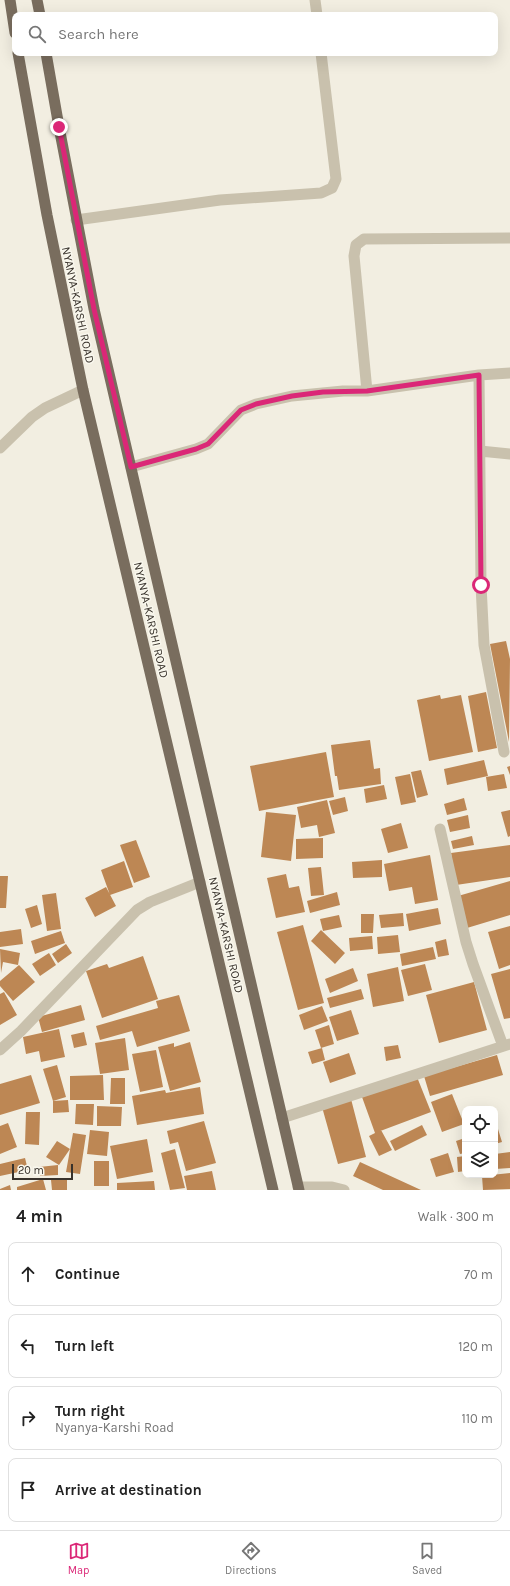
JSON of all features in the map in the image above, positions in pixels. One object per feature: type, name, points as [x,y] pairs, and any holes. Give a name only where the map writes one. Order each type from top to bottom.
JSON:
[{"type":"main road","points":[[10,0],[12,14]]},
{"type":"main road","points":[[37,0],[39,12]]},
{"type":"main road","name":"NYANYA-KARSHI ROAD","points":[[19,56],[46,215],[83,390],[273,1190]]},
{"type":"main road","name":"NYANYA-KARSHI ROAD","points":[[47,56],[76,220],[94,309],[299,1188]]},
{"type":"street","points":[[315,0],[317,12]]},
{"type":"street","points":[[76,220],[220,200],[321,193],[332,188],[336,179],[321,56]]},
{"type":"street","points":[[367,391],[354,256],[356,245],[364,239],[510,238]]},
{"type":"street","points":[[131,467],[196,449],[208,444],[241,410],[256,404],[292,396],[336,391],[367,391],[479,375],[510,373]]},
{"type":"street","points":[[479,375],[481,585],[484,644],[504,752]]},
{"type":"street","points":[[0,448],[45,408],[83,390]]},
{"type":"street","points":[[480,451],[510,454]]},
{"type":"street","points":[[282,1118],[507,1045],[472,964],[440,829]]},
{"type":"street","points":[[0,1050],[21,1031],[137,910],[150,902],[200,882]]},
{"type":"street","points":[[299,1188],[332,1187],[344,1190]]},
{"type":"building","points":[[506,641],[510,659],[509,742],[490,644]]},
{"type":"building","points":[[486,692],[497,748],[478,752],[468,696]]},
{"type":"building","points":[[440,695],[441,699],[461,695],[473,752],[429,761],[417,700]]},
{"type":"building","points":[[370,740],[374,769],[380,768],[381,784],[339,790],[337,776],[335,776],[331,745]]},
{"type":"building","points":[[326,752],[334,797],[259,811],[250,766]]},
{"type":"building","points":[[484,760],[488,776],[447,785],[444,769]]},
{"type":"building","points":[[510,766],[510,775],[507,767]]},
{"type":"building","points":[[421,770],[428,795],[417,798],[411,772]]},
{"type":"building","points":[[410,774],[416,802],[401,805],[395,777]]},
{"type":"building","points":[[504,774],[507,788],[488,791],[486,777]]},
{"type":"building","points":[[384,785],[387,799],[366,803],[364,789]]},
{"type":"building","points":[[345,797],[348,811],[333,815],[329,801]]},
{"type":"building","points":[[464,798],[467,810],[447,815],[444,804]]},
{"type":"building","points":[[327,800],[335,833],[319,837],[317,825],[301,828],[297,807]]},
{"type":"building","points":[[510,810],[510,836],[508,837],[501,812]]},
{"type":"building","points":[[266,812],[296,815],[291,861],[261,857]]},
{"type":"building","points":[[468,815],[470,828],[450,832],[447,820]]},
{"type":"building","points":[[401,823],[408,848],[388,853],[381,829]]},
{"type":"building","points":[[472,836],[474,845],[453,849],[451,841]]},
{"type":"building","points":[[323,838],[323,858],[296,859],[296,839]]},
{"type":"building","points":[[136,840],[150,877],[134,883],[120,845]]},
{"type":"building","points":[[510,845],[510,877],[456,885],[451,853]]},
{"type":"building","points":[[430,855],[438,900],[415,904],[412,887],[389,891],[384,864]]},
{"type":"building","points":[[382,860],[382,877],[353,878],[352,862]]},
{"type":"building","points":[[124,861],[133,887],[110,895],[101,870]]},
{"type":"building","points":[[321,867],[324,895],[311,896],[308,868]]},
{"type":"building","points":[[286,874],[289,888],[299,886],[305,912],[276,918],[267,878]]},
{"type":"building","points":[[0,876],[8,876],[6,908],[0,908]]},
{"type":"building","points":[[510,881],[510,915],[467,928],[458,896]]},
{"type":"building","points":[[106,887],[116,906],[95,917],[85,898]]},
{"type":"building","points":[[337,892],[340,905],[310,913],[307,901]]},
{"type":"building","points":[[56,893],[61,929],[47,931],[42,895]]},
{"type":"building","points":[[37,905],[42,924],[31,928],[25,909]]},
{"type":"building","points":[[438,908],[441,924],[409,931],[406,914]]},
{"type":"building","points":[[403,913],[404,926],[381,928],[379,915]]},
{"type":"building","points":[[361,914],[374,914],[373,933],[361,933]]},
{"type":"building","points":[[339,915],[342,927],[323,931],[320,919]]},
{"type":"building","points":[[303,925],[324,1003],[298,1010],[277,932]]},
{"type":"building","points":[[510,926],[510,965],[499,969],[488,932]]},
{"type":"building","points":[[21,929],[23,944],[0,947],[0,932]]},
{"type":"building","points":[[321,930],[345,953],[335,964],[311,941]]},
{"type":"building","points":[[61,931],[65,943],[35,954],[31,941]]},
{"type":"building","points":[[398,935],[400,952],[378,954],[377,937]]},
{"type":"building","points":[[372,936],[373,949],[350,951],[349,938]]},
{"type":"building","points":[[446,939],[449,955],[438,957],[435,942]]},
{"type":"building","points":[[66,944],[72,953],[58,963],[52,954]]},
{"type":"building","points":[[433,947],[436,959],[402,966],[400,954]]},
{"type":"building","points":[[0,949],[20,953],[18,965],[3,962],[1,973]]},
{"type":"building","points":[[49,953],[56,965],[40,976],[32,964]]},
{"type":"building","points":[[143,956],[158,999],[102,1018],[86,971],[107,964],[109,968]]},
{"type":"building","points":[[425,964],[432,990],[408,996],[401,970]]},
{"type":"building","points":[[19,965],[35,982],[13,1001],[0,986],[0,981]]},
{"type":"building","points":[[398,967],[404,1001],[373,1007],[367,974]]},
{"type":"building","points":[[353,968],[358,981],[330,993],[325,979]]},
{"type":"building","points":[[510,969],[510,1018],[504,1019],[491,974]]},
{"type":"building","points":[[474,982],[487,1030],[439,1043],[426,995]]},
{"type":"building","points":[[361,989],[364,999],[330,1008],[327,998]]},
{"type":"building","points":[[4,992],[17,1015],[0,1025],[0,994]]},
{"type":"building","points":[[179,995],[190,1031],[137,1047],[132,1031],[100,1040],[96,1026],[158,1008],[156,1001]]},
{"type":"building","points":[[81,1005],[85,1020],[42,1032],[38,1017]]},
{"type":"building","points":[[322,1006],[328,1021],[304,1030],[299,1015]]},
{"type":"building","points":[[351,1010],[359,1034],[337,1041],[329,1017]]},
{"type":"building","points":[[329,1025],[334,1044],[321,1048],[315,1030]]},
{"type":"building","points":[[59,1029],[65,1057],[41,1062],[39,1051],[26,1054],[23,1037]]},
{"type":"building","points":[[84,1032],[87,1045],[74,1048],[71,1035]]},
{"type":"building","points":[[125,1038],[129,1070],[100,1074],[95,1043]]},
{"type":"building","points":[[190,1042],[201,1082],[170,1091],[158,1047],[174,1043],[174,1047]]},
{"type":"building","points":[[398,1045],[401,1058],[386,1061],[384,1047]]},
{"type":"building","points":[[322,1048],[325,1060],[312,1064],[308,1052]]},
{"type":"building","points":[[156,1050],[163,1087],[140,1092],[132,1054]]},
{"type":"building","points":[[349,1053],[356,1074],[330,1083],[323,1062]]},
{"type":"building","points":[[497,1055],[503,1075],[430,1096],[424,1076]]},
{"type":"building","points":[[57,1065],[66,1097],[53,1101],[43,1069]]},
{"type":"building","points":[[31,1075],[40,1103],[0,1115],[0,1084]]},
{"type":"building","points":[[103,1075],[104,1100],[70,1100],[70,1076]]},
{"type":"building","points":[[417,1077],[431,1112],[375,1133],[362,1097]]},
{"type":"building","points":[[111,1078],[125,1078],[125,1104],[110,1104]]},
{"type":"building","points":[[200,1087],[204,1114],[137,1125],[132,1096],[165,1090],[166,1093]]},
{"type":"building","points":[[452,1094],[462,1119],[462,1125],[442,1132],[431,1102]]},
{"type":"building","points":[[351,1099],[366,1157],[338,1164],[322,1107]]},
{"type":"building","points":[[68,1100],[69,1112],[53,1113],[53,1101]]},
{"type":"building","points":[[76,1104],[94,1104],[93,1125],[75,1124]]},
{"type":"building","points":[[97,1106],[122,1107],[121,1126],[97,1126]]},
{"type":"building","points":[[26,1112],[40,1112],[39,1145],[25,1144]]},
{"type":"building","points":[[204,1121],[216,1163],[186,1171],[178,1142],[170,1144],[167,1131]]},
{"type":"building","points":[[8,1123],[17,1147],[0,1154],[0,1126]]},
{"type":"building","points":[[422,1125],[427,1135],[395,1151],[390,1141]]},
{"type":"building","points":[[498,1129],[502,1142],[498,1143]]},
{"type":"building","points":[[90,1130],[109,1132],[107,1156],[87,1154]]},
{"type":"building","points":[[381,1130],[392,1150],[379,1156],[369,1136]]},
{"type":"building","points":[[73,1133],[86,1135],[80,1174],[66,1172]]},
{"type":"building","points":[[147,1139],[153,1172],[117,1179],[110,1146]]},
{"type":"building","points":[[462,1139],[462,1154],[460,1154],[456,1141]]},
{"type":"building","points":[[57,1141],[70,1149],[59,1165],[46,1157]]},
{"type":"building","points":[[175,1149],[185,1188],[170,1190],[161,1153]]},
{"type":"building","points":[[510,1152],[510,1168],[498,1169],[498,1154]]},
{"type":"building","points":[[448,1153],[454,1172],[436,1177],[430,1159]]},
{"type":"building","points":[[462,1156],[462,1171],[458,1172],[457,1157]]},
{"type":"building","points":[[25,1158],[28,1170],[0,1176],[0,1164]]},
{"type":"building","points":[[94,1161],[109,1161],[109,1186],[94,1186]]},
{"type":"building","points":[[360,1162],[421,1190],[383,1190],[353,1176]]},
{"type":"building","points":[[58,1165],[58,1175],[40,1176],[39,1167]]},
{"type":"building","points":[[212,1171],[216,1190],[187,1190],[184,1176]]},
{"type":"building","points":[[510,1173],[510,1189],[483,1190],[482,1178],[498,1178],[498,1174]]},
{"type":"building","points":[[43,1179],[46,1190],[17,1190],[17,1187]]},
{"type":"building","points":[[51,1180],[67,1180],[67,1190],[52,1190]]},
{"type":"building","points":[[154,1181],[155,1190],[117,1190],[117,1183]]},
{"type":"building","points":[[10,1185],[11,1190],[0,1190],[0,1189]]},
{"type":"route","points":[[59,127],[94,309],[131,467],[196,449],[208,444],[241,410],[256,404],[292,396],[323,392],[367,391],[479,375],[481,585]]}]
